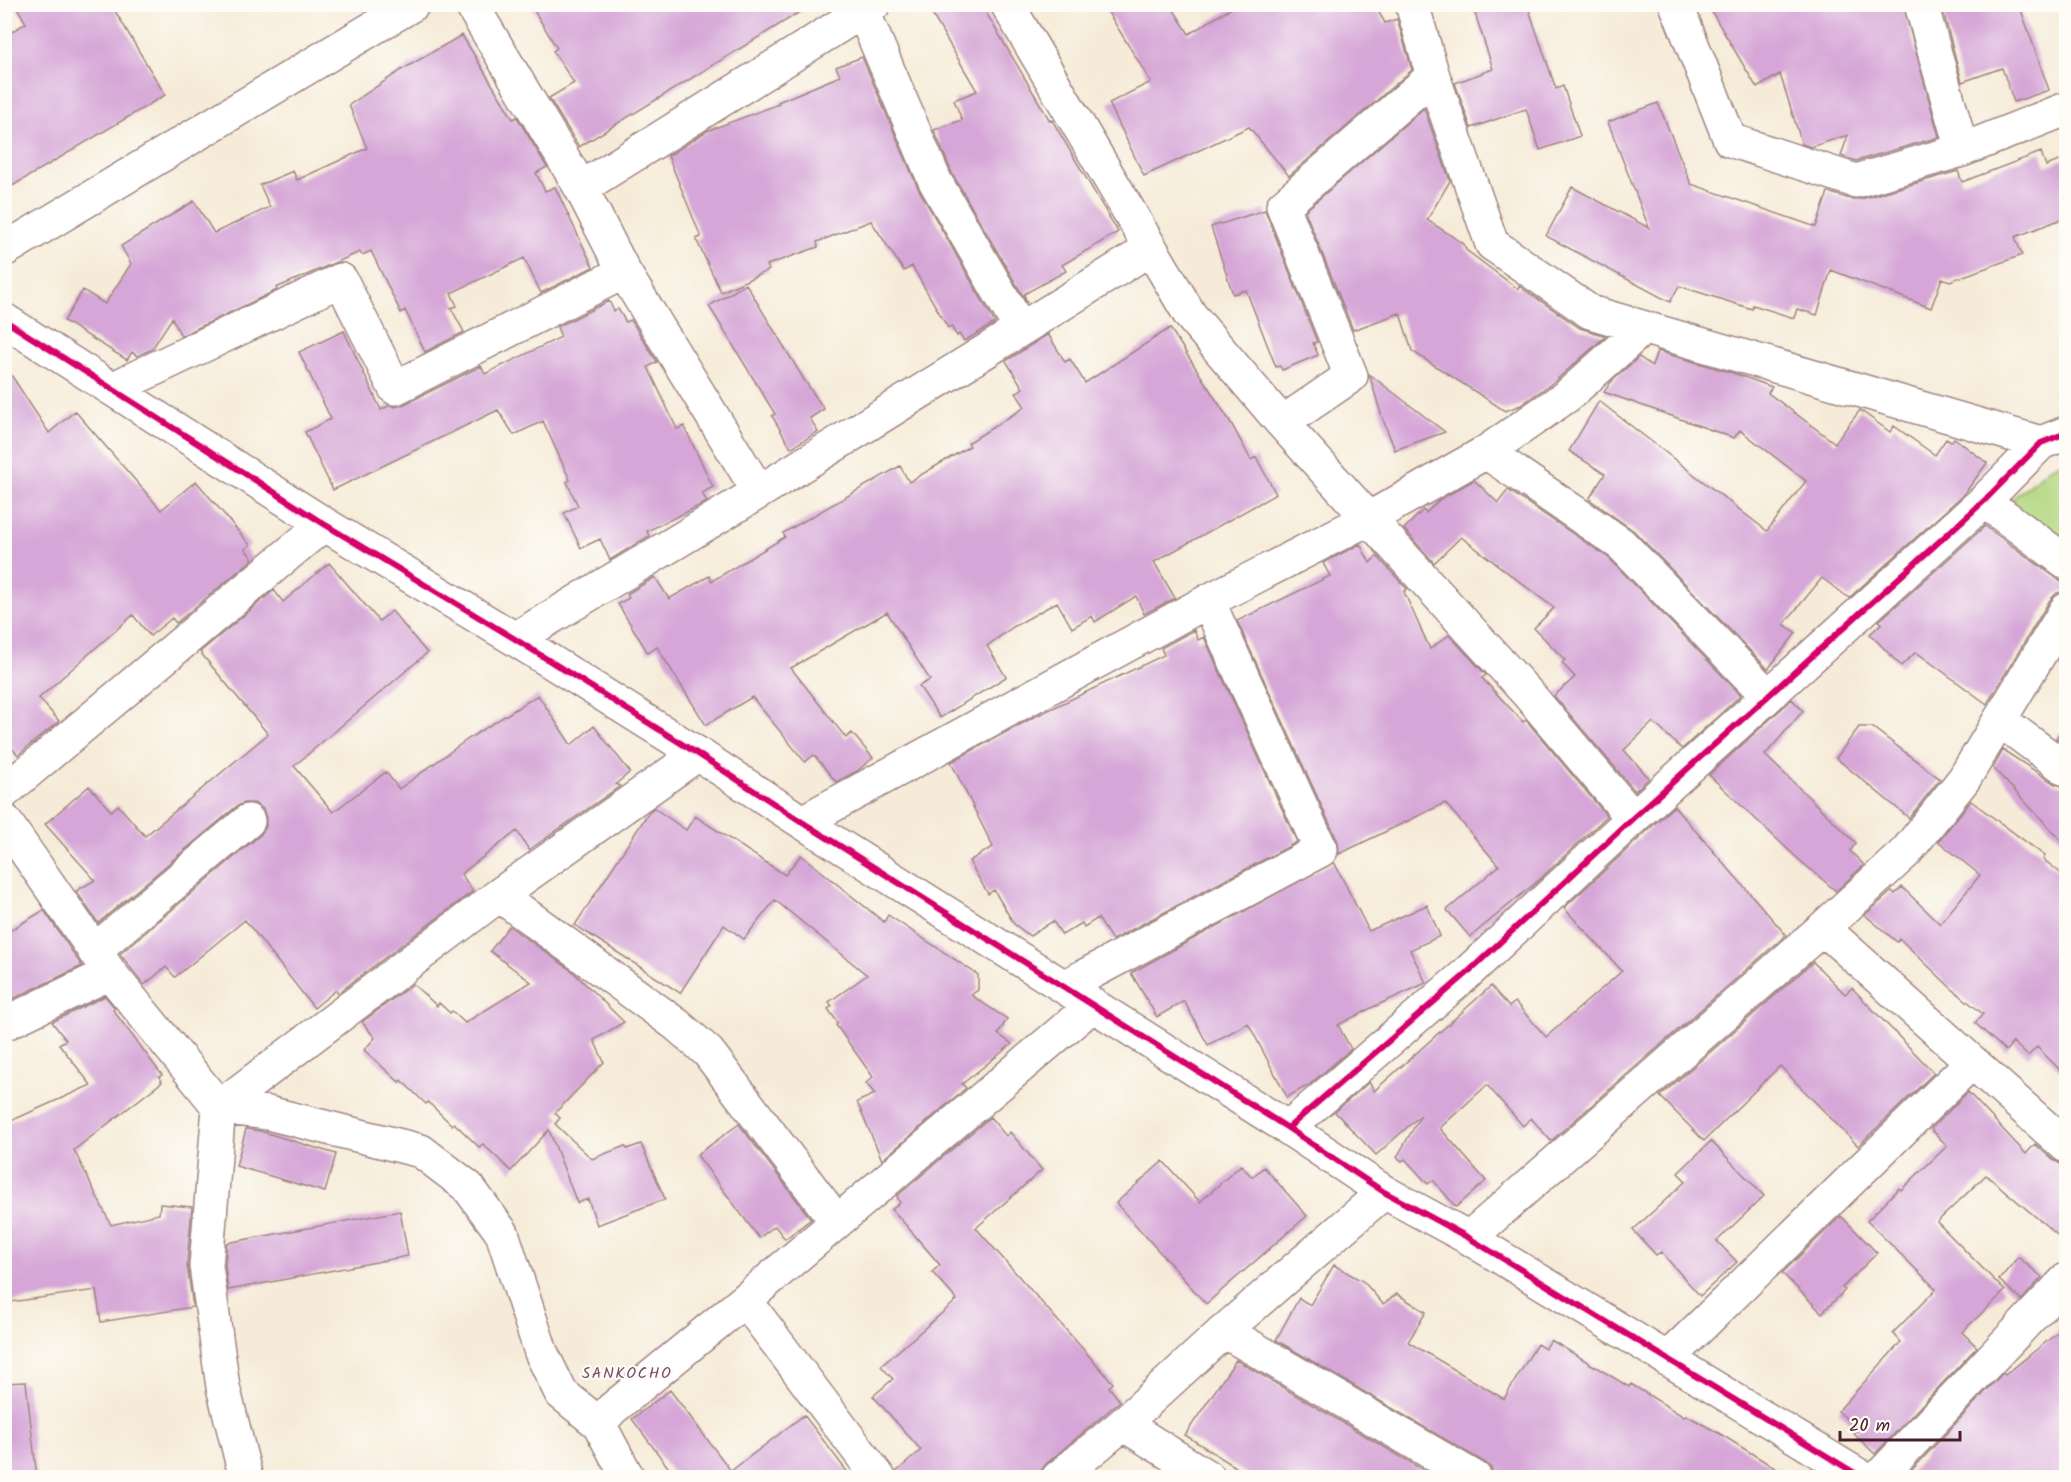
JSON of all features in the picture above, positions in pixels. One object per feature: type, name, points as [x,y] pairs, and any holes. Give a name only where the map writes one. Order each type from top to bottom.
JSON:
[{"type":"street","points":[[4,250],[413,4]]},
{"type":"street","points":[[471,4],[581,188],[624,272],[759,492]]},
{"type":"street","points":[[1007,4],[1190,315],[1282,423],[1529,695],[1633,818]]},
{"type":"street","points":[[1412,4],[1433,76],[1492,244],[1590,312],[1642,329],[2054,438]]},
{"type":"street","points":[[1676,4],[1730,140],[1856,181],[1962,150],[2067,109]]},
{"type":"street","points":[[1922,4],[1962,150]]},
{"type":"street","points":[[581,188],[869,8],[935,181],[1020,328]]},
{"type":"street","points":[[1282,423],[1351,376],[1283,206],[1433,76]]},
{"type":"street","points":[[515,639],[759,492],[1150,249]]},
{"type":"street","points":[[112,389],[341,280],[395,388],[624,272]]},
{"type":"street","points":[[4,320],[324,524],[515,639],[698,754],[1288,1128],[1384,1192],[1469,1238],[1863,1478]]},
{"type":"street","points":[[802,822],[1208,601],[1370,518],[1486,452],[1568,396],[1642,329]]},
{"type":"street","points":[[1288,1128],[1465,975],[1633,818],[2054,438]]},
{"type":"street","points":[[1486,452],[1621,544],[1768,696]]},
{"type":"street","points":[[1984,501],[2067,562]]},
{"type":"street","points":[[4,792],[324,524]]},
{"type":"street","points":[[1064,987],[1321,850],[1208,601]]},
{"type":"street","points":[[1469,1238],[1823,928],[1906,852],[1964,779],[2067,610]]},
{"type":"street","points":[[2001,721],[2067,769]]},
{"type":"street","points":[[219,1107],[499,895],[698,754]]},
{"type":"street","points":[[4,820],[102,962],[219,1107],[206,1266],[223,1387],[246,1478]]},
{"type":"street","points":[[4,1024],[102,962],[248,821]]},
{"type":"street","points":[[499,895],[677,1025],[708,1052],[837,1221]]},
{"type":"street","points":[[1823,928],[2067,1146]]},
{"type":"street","points":[[599,1424],[612,1409],[745,1300],[1093,1005]]},
{"type":"street","points":[[1667,1359],[1972,1062]]},
{"type":"street","points":[[219,1107],[268,1113],[421,1151],[468,1187],[502,1233],[542,1352],[561,1393],[599,1424],[628,1478]]},
{"type":"street","points":[[1058,1478],[1123,1424],[1224,1331],[1384,1192]]},
{"type":"street","points":[[1878,1478],[2067,1280]]},
{"type":"street","points":[[745,1300],[879,1478]]},
{"type":"street","points":[[1224,1331],[1475,1478]]},
{"type":"street","points":[[1123,1424],[1209,1478]]},
{"type":"green space","points":[[2066,461],[2066,551],[2013,514],[2013,498],[2048,469]]},
{"type":"building","points":[[15,4],[111,4],[165,95],[4,191],[4,37],[26,23]]},
{"type":"building","points":[[530,4],[813,4],[579,147],[549,98],[574,83],[553,51],[557,48]]},
{"type":"building","points":[[926,4],[981,4],[1118,232],[1062,265],[1066,271],[1024,294],[1027,303],[952,173],[934,130],[962,120],[954,100],[977,91]]},
{"type":"building","points":[[1103,4],[1170,4],[1189,34],[1238,4],[1374,4],[1385,23],[1397,19],[1412,70],[1289,176],[1249,127],[1144,176],[1109,103],[1151,82]]},
{"type":"building","points":[[1472,4],[1527,4],[1556,89],[1563,86],[1580,136],[1540,150],[1526,109],[1471,128],[1455,83],[1493,69]]},
{"type":"building","points":[[1707,4],[1903,4],[1939,137],[1856,161],[1841,156],[1848,135],[1811,147],[1802,144],[1780,74],[1757,88]]},
{"type":"building","points":[[1941,4],[2019,4],[2049,90],[2014,102],[2002,68],[1962,82]]},
{"type":"building","points":[[462,35],[513,119],[517,117],[547,167],[536,173],[545,191],[555,187],[593,267],[541,293],[524,258],[451,293],[457,306],[451,308],[464,332],[425,352],[405,310],[401,313],[371,251],[362,255],[360,252],[276,288],[277,290],[181,336],[172,318],[152,349],[137,356],[132,352],[127,360],[64,321],[83,290],[105,304],[131,264],[121,246],[194,201],[214,233],[270,207],[260,185],[293,171],[297,180],[367,148],[349,105],[403,69]]},
{"type":"building","points":[[862,57],[918,188],[995,323],[964,341],[959,334],[957,336],[951,326],[948,328],[912,266],[904,271],[871,221],[817,242],[818,247],[767,265],[769,270],[721,292],[696,239],[701,237],[668,156],[707,131],[779,104],[778,102],[840,76],[836,67]]},
{"type":"building","points":[[1658,103],[1691,184],[1816,227],[1828,192],[1850,199],[1861,199],[1958,171],[1962,182],[2041,152],[2046,166],[2067,158],[2067,217],[2015,237],[2022,255],[1950,281],[1942,278],[1931,308],[1831,270],[1817,315],[1797,309],[1794,318],[1753,305],[1752,309],[1679,286],[1670,302],[1546,236],[1572,187],[1649,228],[1608,122]]},
{"type":"building","points":[[1424,108],[1450,181],[1427,220],[1464,244],[1466,250],[1518,289],[1519,286],[1580,328],[1606,336],[1555,381],[1521,405],[1505,411],[1412,351],[1400,313],[1353,330],[1305,211]]},
{"type":"building","points":[[1265,210],[1317,342],[1313,343],[1318,355],[1282,370],[1280,366],[1276,367],[1246,290],[1233,294],[1211,227]]},
{"type":"building","points":[[746,284],[824,409],[810,418],[818,432],[791,448],[772,416],[775,414],[709,306]]},
{"type":"building","points":[[609,301],[614,311],[618,309],[626,322],[631,320],[657,362],[648,367],[677,429],[684,426],[713,487],[702,493],[707,502],[647,531],[649,536],[610,560],[600,539],[581,548],[564,513],[578,506],[567,482],[570,480],[543,421],[514,435],[498,410],[333,490],[305,432],[331,419],[299,352],[344,331],[381,410],[390,405],[395,407],[403,405],[481,366],[485,374],[561,337],[557,327]]},
{"type":"building","points":[[1170,328],[1231,423],[1251,460],[1256,457],[1276,494],[1154,562],[1175,598],[1144,614],[1136,596],[1095,622],[1092,616],[1072,628],[1057,602],[1013,627],[987,646],[1006,677],[940,718],[919,686],[930,680],[887,612],[791,668],[846,738],[852,733],[873,758],[857,771],[836,782],[814,755],[805,762],[752,697],[706,725],[657,647],[648,653],[618,604],[629,598],[627,594],[655,577],[669,599],[709,576],[712,581],[785,537],[783,533],[900,466],[909,482],[970,446],[968,443],[1025,407],[1016,393],[1023,388],[1006,361],[1048,334],[1065,362],[1070,359],[1085,383]]},
{"type":"building","points":[[1657,351],[1772,387],[1768,393],[1835,443],[1860,410],[1890,432],[1894,426],[1935,455],[1946,439],[1951,442],[1954,438],[1987,463],[1965,493],[1849,598],[1822,578],[1784,624],[1796,633],[1768,669],[1634,531],[1589,499],[1605,474],[1569,451],[1599,401],[1767,531],[1806,481],[1740,430],[1734,438],[1604,392],[1611,382],[1639,357],[1652,366]]},
{"type":"building","points":[[4,364],[49,433],[75,411],[161,510],[196,481],[250,545],[245,549],[253,559],[176,623],[172,618],[150,636],[133,615],[39,698],[59,721],[18,755],[4,739]]},
{"type":"building","points":[[1369,374],[1445,432],[1395,450]]},
{"type":"building","points":[[1474,480],[1498,503],[1508,490],[1609,558],[1741,695],[1682,749],[1653,722],[1624,750],[1649,778],[1635,791],[1554,696],[1575,677],[1562,663],[1565,660],[1534,628],[1554,608],[1461,537],[1434,563],[1404,529],[1423,510],[1426,513],[1439,500]]},
{"type":"building","points":[[1985,526],[2067,586],[2067,591],[2057,593],[2050,600],[1987,704],[1916,652],[1901,666],[1870,634],[1882,623],[1879,621]]},
{"type":"building","points":[[1360,544],[1370,563],[1377,556],[1407,589],[1404,592],[1430,649],[1449,635],[1486,675],[1482,678],[1523,722],[1526,720],[1607,816],[1539,880],[1470,937],[1447,910],[1499,866],[1445,803],[1339,854],[1338,842],[1237,621],[1330,576],[1323,563]]},
{"type":"building","points":[[329,563],[379,621],[392,611],[427,653],[294,766],[333,812],[386,772],[399,789],[468,739],[538,695],[571,745],[594,726],[630,772],[616,784],[620,786],[529,850],[517,831],[461,874],[473,891],[338,993],[336,990],[314,1008],[245,920],[175,977],[166,967],[144,985],[120,954],[260,835],[266,827],[263,809],[254,803],[244,803],[236,807],[98,923],[76,891],[95,880],[45,824],[89,786],[111,811],[118,805],[145,836],[268,734],[200,652],[274,590],[283,602]]},
{"type":"building","points":[[1194,630],[1198,640],[1204,637],[1297,842],[1112,940],[1098,918],[1084,927],[1082,923],[1062,935],[1053,921],[1030,936],[1014,924],[994,890],[988,894],[969,861],[993,847],[951,762],[1034,717],[1164,655],[1161,648]]},
{"type":"building","points":[[2067,645],[2067,665],[2058,659]]},
{"type":"building","points":[[1792,699],[1803,711],[1765,755],[1856,843],[1850,851],[1864,865],[1836,891],[1797,858],[1709,775]]},
{"type":"building","points":[[2067,723],[2067,746],[2056,738]]},
{"type":"building","points":[[1859,727],[1872,727],[1940,779],[1909,818],[1836,758]]},
{"type":"building","points":[[2003,750],[2055,784],[2067,787],[2067,846],[1993,768]]},
{"type":"building","points":[[1971,801],[2045,856],[2043,859],[2067,878],[2067,1077],[2037,1047],[2028,1056],[2013,1042],[2006,1051],[1975,1023],[1983,1014],[1951,988],[1900,939],[1897,942],[1865,915],[1892,891],[1895,894],[1902,887],[1940,924],[1980,875],[1938,841]]},
{"type":"building","points":[[1674,806],[1786,935],[1551,1141],[1531,1118],[1523,1126],[1487,1085],[1440,1128],[1486,1181],[1456,1207],[1433,1180],[1428,1184],[1405,1159],[1402,1161],[1397,1157],[1421,1115],[1376,1155],[1335,1112],[1369,1082],[1374,1091],[1491,986],[1509,1007],[1515,1002],[1546,1037],[1622,971],[1564,908]]},
{"type":"building","points":[[654,808],[686,830],[695,816],[785,875],[801,855],[884,922],[888,915],[978,975],[978,990],[971,995],[1007,1019],[998,1034],[1012,1044],[962,1084],[966,1088],[882,1160],[857,1102],[875,1094],[866,1083],[873,1077],[836,1025],[838,1023],[828,1009],[832,1006],[829,1002],[867,975],[775,900],[744,939],[724,925],[680,993],[575,925],[649,812]]},
{"type":"building","points":[[1334,862],[1369,931],[1427,905],[1440,936],[1410,950],[1426,983],[1338,1025],[1351,1049],[1309,1085],[1287,1097],[1248,1023],[1208,1045],[1184,1001],[1157,1017],[1131,973]]},
{"type":"building","points":[[44,910],[82,966],[4,1003],[4,934]]},
{"type":"building","points":[[509,926],[572,971],[624,1022],[594,1040],[604,1062],[555,1113],[560,1118],[555,1124],[592,1159],[625,1146],[627,1149],[641,1144],[665,1199],[597,1225],[588,1199],[577,1203],[549,1130],[511,1171],[483,1144],[479,1147],[454,1123],[452,1125],[428,1102],[426,1104],[364,1050],[375,1038],[362,1022],[413,984],[437,1006],[439,1003],[465,1023],[531,982],[490,951]]},
{"type":"building","points":[[1813,962],[1845,994],[1852,988],[1934,1073],[1858,1146],[1780,1066],[1704,1141],[1660,1096]]},
{"type":"building","points":[[105,996],[162,1075],[159,1077],[162,1082],[74,1150],[111,1225],[159,1214],[160,1204],[192,1207],[187,1265],[193,1307],[101,1322],[96,1290],[4,1303],[4,1124],[91,1085],[59,1044],[66,1040],[52,1022]]},
{"type":"building","points":[[1968,1092],[2026,1154],[2035,1144],[2053,1160],[2067,1167],[2067,1243],[1986,1175],[1937,1222],[2005,1291],[1962,1332],[1977,1347],[1875,1454],[1854,1434],[1858,1429],[1838,1411],[1901,1342],[1893,1333],[1936,1289],[1867,1221],[1899,1188],[1901,1190],[1947,1146],[1931,1129]]},
{"type":"building","points":[[990,1117],[1006,1136],[1010,1132],[1042,1170],[976,1228],[1113,1383],[1109,1387],[1120,1401],[1046,1464],[1041,1471],[1040,1478],[897,1478],[896,1472],[921,1450],[873,1396],[893,1379],[881,1366],[957,1300],[932,1272],[940,1265],[892,1209],[900,1203],[897,1196]]},
{"type":"building","points":[[739,1124],[811,1219],[785,1239],[775,1226],[759,1238],[697,1155]]},
{"type":"building","points":[[246,1129],[260,1131],[336,1154],[325,1192],[236,1166]]},
{"type":"building","points":[[1711,1141],[1764,1196],[1717,1241],[1737,1262],[1700,1296],[1661,1252],[1656,1255],[1633,1230],[1686,1181],[1678,1173]]},
{"type":"building","points":[[1163,1161],[1200,1202],[1241,1165],[1252,1177],[1264,1167],[1307,1216],[1206,1304],[1116,1203]]},
{"type":"building","points":[[400,1211],[408,1256],[228,1290],[225,1265],[227,1243]]},
{"type":"building","points":[[1841,1216],[1877,1253],[1842,1288],[1845,1290],[1822,1313],[1782,1273]]},
{"type":"building","points":[[2018,1257],[2042,1277],[2022,1300],[1999,1280]]},
{"type":"building","points":[[1334,1265],[1364,1282],[1383,1304],[1397,1294],[1426,1312],[1408,1342],[1504,1399],[1537,1344],[1545,1349],[1551,1340],[1629,1387],[1631,1384],[1684,1417],[1686,1415],[1722,1435],[1791,1478],[1494,1478],[1491,1468],[1484,1462],[1276,1340],[1299,1298],[1310,1305]]},
{"type":"building","points":[[2067,1325],[2067,1478],[1918,1478],[1910,1472],[2003,1373],[2005,1375]]},
{"type":"building","points":[[1236,1360],[1437,1478],[1253,1478],[1185,1435]]},
{"type":"building","points":[[26,1382],[37,1478],[4,1478],[4,1383]]},
{"type":"building","points":[[670,1390],[731,1471],[804,1415],[852,1478],[676,1478],[632,1419]]},
{"type":"cycle path","points":[[4,320],[324,524],[515,639],[698,754],[1288,1128],[1384,1192],[1469,1238],[1863,1478]]},
{"type":"cycle path","points":[[1288,1128],[1465,975],[1633,818],[1984,501],[2041,443],[2066,433]]},
{"type":"district","name":"SANKOCHO","points":[[627,1373]]}]
